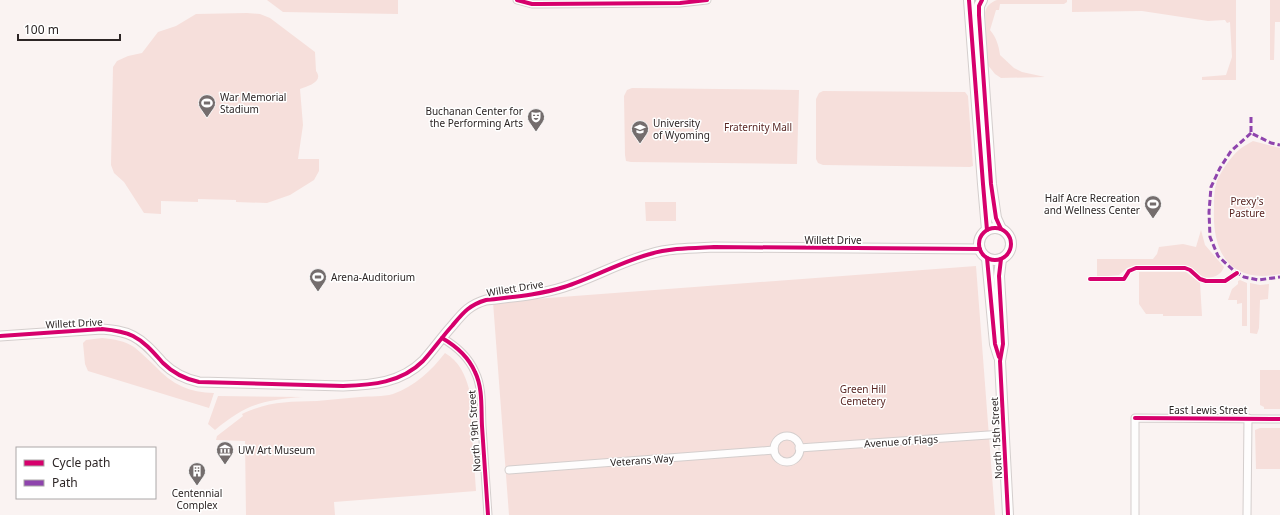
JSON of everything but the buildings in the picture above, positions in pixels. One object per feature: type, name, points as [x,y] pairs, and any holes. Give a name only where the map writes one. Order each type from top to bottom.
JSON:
[{"type":"main road","points":[[969,0],[979,86]]},
{"type":"main road","points":[[982,0],[979,6],[978,15],[979,86],[987,230]]},
{"type":"main road","name":"North 15th Street","points":[[979,86],[996,218],[1001,229],[1009,234],[1012,245],[1010,252],[1001,259],[999,276],[1003,344],[1000,361],[1008,515]]},
{"type":"main road","points":[[1001,229],[995,228],[987,230],[980,239],[980,249],[987,258],[993,260],[1001,259]]},
{"type":"main road","name":"North 15th Street","points":[[987,258],[995,344],[1000,361]]},
{"type":"street","points":[[517,0],[532,4],[680,3],[707,0]]},
{"type":"street","name":"Willett Drive","points":[[0,336],[102,329],[114,330],[134,336],[176,373],[194,381],[215,384],[343,386],[380,383],[402,376],[417,366],[466,310],[478,303],[486,300],[546,292],[565,287],[627,262],[659,252],[692,248],[980,249]]},
{"type":"street","name":"North 19th Street","points":[[442,338],[454,345],[466,356],[478,379],[481,399],[488,515]]},
{"type":"street","name":"East Lewis Street","points":[[1135,515],[1135,418],[1280,419]]},
{"type":"street","points":[[1247,515],[1248,418]]},
{"type":"street","name":"Avenue of Flags","points":[[799,448],[1003,434]]},
{"type":"street","points":[[786,437],[790,437],[796,441],[799,448],[796,458],[786,462],[777,457],[774,450],[774,446],[778,440],[786,437]]},
{"type":"street","name":"Veterans Way","points":[[509,470],[774,450]]},
{"type":"green space","points":[[267,0],[398,0],[398,14],[283,12]]},
{"type":"green space","points":[[997,0],[1067,0],[1064,4],[1000,4],[999,10],[996,10],[990,30],[997,42],[1000,55],[1014,68],[1022,72],[1045,77],[1001,78],[995,74],[987,64],[985,13],[986,8]]},
{"type":"green space","points":[[1072,0],[1236,0],[1236,80],[1202,80],[1202,77],[1226,75],[1232,57],[1230,22],[1227,23],[1225,20],[1208,21],[1142,11],[1072,12]]},
{"type":"green space","points":[[1270,0],[1280,0],[1280,22],[1275,22],[1274,60],[1270,60]]},
{"type":"green space","name":"War Memorial Stadium","points":[[196,14],[260,14],[270,18],[315,52],[316,71],[318,75],[317,81],[300,89],[303,125],[298,159],[319,159],[319,171],[314,180],[290,195],[267,203],[236,202],[236,200],[198,199],[198,202],[161,201],[161,214],[144,213],[124,182],[114,173],[111,165],[113,67],[117,61],[128,56],[142,53],[158,32],[176,26]]},
{"type":"green space","name":"Fraternity Mall","points":[[632,88],[799,90],[797,164],[626,161],[624,96],[627,90]]},
{"type":"green space","name":"Fraternity Mall","points":[[823,91],[965,92],[968,96],[973,166],[823,165],[818,163],[816,159],[816,99],[819,93]]},
{"type":"green space","name":"Prexy's Pasture","points":[[1253,141],[1280,148],[1280,274],[1263,276],[1237,270],[1228,262],[1221,252],[1217,240],[1214,225],[1214,206],[1217,181],[1224,168],[1234,155],[1240,149]]},
{"type":"green space","points":[[645,202],[676,202],[676,221],[646,221]]},
{"type":"green space","points":[[1201,230],[1205,245],[1224,267],[1218,275],[1208,278],[1202,276],[1188,266],[1136,265],[1127,268],[1119,275],[1097,277],[1097,259],[1153,259],[1157,254],[1159,247],[1183,244],[1196,247]]},
{"type":"green space","name":"Green Hill Cemetery","points":[[976,266],[995,515],[509,515],[493,302]]},
{"type":"green space","points":[[1139,272],[1186,272],[1200,283],[1202,316],[1163,316],[1163,314],[1146,314],[1139,304]]},
{"type":"green space","points":[[1240,280],[1247,283],[1247,326],[1242,326],[1242,303],[1237,304],[1237,300],[1228,300],[1232,289]]},
{"type":"green space","points":[[1250,283],[1260,285],[1269,284],[1268,299],[1260,300],[1259,328],[1257,334],[1250,333]]},
{"type":"green space","points":[[102,338],[127,343],[134,347],[168,378],[182,386],[205,393],[214,393],[209,408],[88,371],[85,364],[83,343],[86,340]]},
{"type":"green space","points":[[445,353],[450,356],[461,368],[469,389],[476,491],[334,502],[335,515],[246,515],[245,441],[216,440],[217,436],[243,416],[242,414],[270,404],[393,394],[408,387],[422,377]]},
{"type":"green space","points":[[1260,370],[1280,370],[1280,409],[1264,409],[1264,407],[1260,405]]},
{"type":"green space","points":[[218,396],[303,397],[277,400],[256,405],[236,414],[215,430],[208,424]]},
{"type":"green space","points":[[1260,428],[1280,428],[1280,469],[1256,469],[1255,430]]},
{"type":"marked path","points":[[1251,117],[1251,133],[1271,143],[1280,145]]},
{"type":"marked path","points":[[1251,133],[1231,151],[1220,168],[1211,187],[1209,212],[1210,237],[1218,256],[1233,270],[1244,277],[1258,280],[1280,277]]},
{"type":"cycle path","points":[[517,0],[532,4],[680,3],[707,0]]},
{"type":"cycle path","points":[[969,0],[987,230]]},
{"type":"cycle path","points":[[982,0],[979,6],[979,15],[991,184],[996,218],[1001,229]]},
{"type":"cycle path","points":[[992,228],[998,228],[1007,232],[1011,244],[1007,256],[998,260],[992,260],[983,256],[979,247],[979,241],[983,232],[992,228]]},
{"type":"cycle path","points":[[0,336],[102,329],[114,330],[137,338],[175,373],[199,382],[343,386],[365,385],[396,378],[414,368],[423,361],[463,313],[480,302],[555,290],[628,261],[658,252],[714,247],[980,249]]},
{"type":"cycle path","points":[[987,258],[995,344],[999,357]]},
{"type":"cycle path","points":[[1001,259],[999,276],[1003,344],[1000,361],[1008,515]]},
{"type":"cycle path","points":[[1090,279],[1124,279],[1129,271],[1136,268],[1185,268],[1190,270],[1200,279],[1206,281],[1225,281],[1237,273]]},
{"type":"cycle path","points":[[442,338],[452,344],[465,356],[478,378],[481,399],[488,515]]},
{"type":"cycle path","points":[[1135,418],[1280,419]]},
{"type":"place","name":"War Memorial Stadium","points":[[207,118]]},
{"type":"place","name":"Buchanan Center for the Performing Arts","points":[[536,132]]},
{"type":"place","name":"University of Wyoming","points":[[640,144]]},
{"type":"place","name":"Half Acre Recreation and Wellness Center","points":[[1153,219]]},
{"type":"place","name":"Arena-Auditorium","points":[[318,292]]},
{"type":"place","name":"UW Art Museum","points":[[225,465]]},
{"type":"place","name":"Centennial Complex","points":[[197,486]]}]
